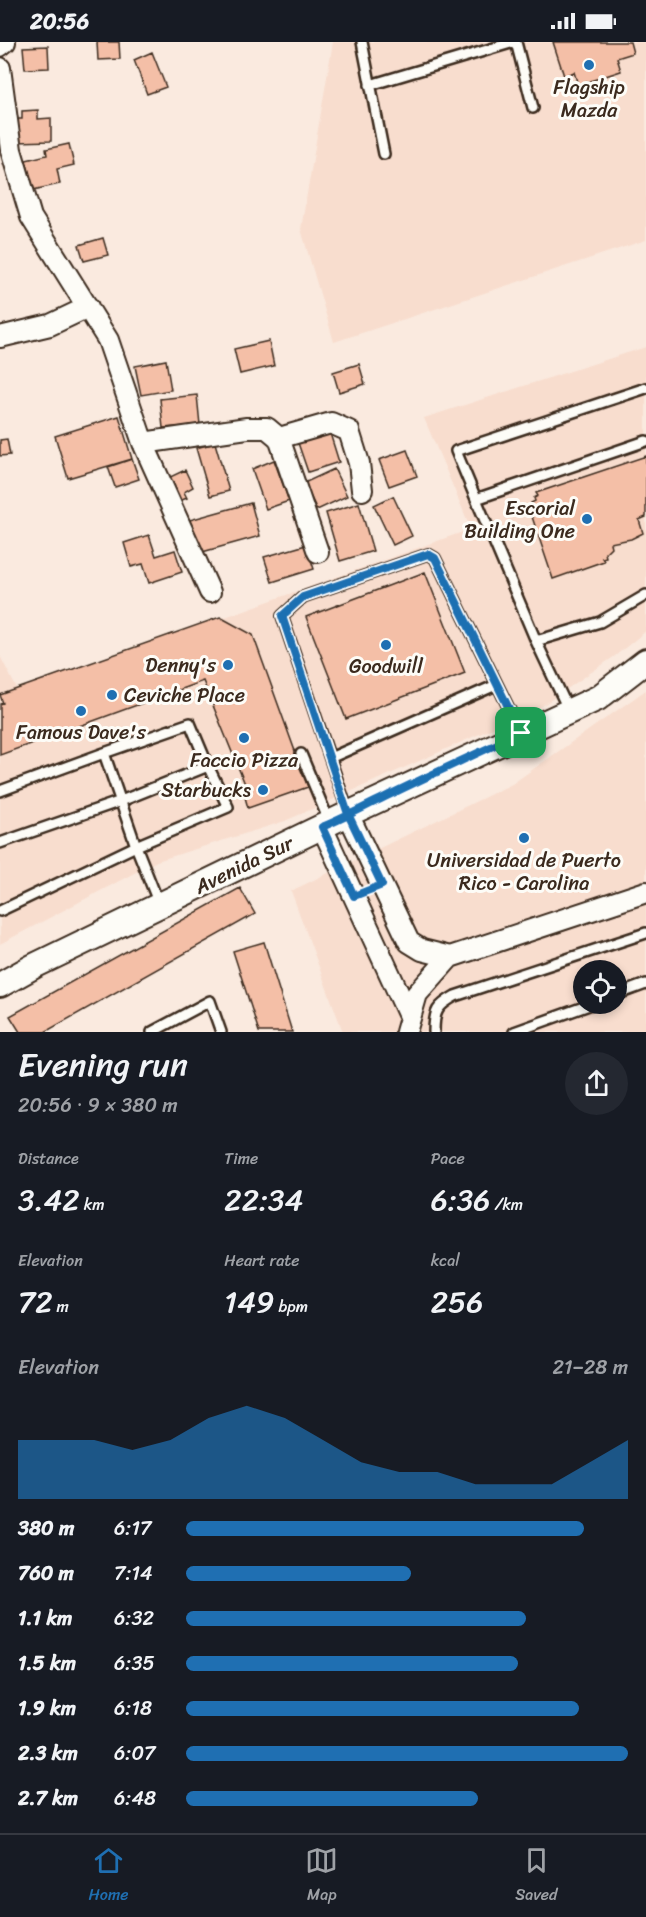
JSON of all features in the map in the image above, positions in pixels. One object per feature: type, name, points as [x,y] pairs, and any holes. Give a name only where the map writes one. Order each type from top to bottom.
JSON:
[{"type":"street","points":[[0,46],[5,42]]},
{"type":"street","points":[[0,68],[11,150],[31,217],[108,340],[143,443],[210,592]]},
{"type":"street","points":[[0,338],[50,325],[88,307]]},
{"type":"street","points":[[279,438],[331,423],[349,431],[358,463],[362,490]]},
{"type":"street","points":[[143,443],[247,428],[267,428],[279,438],[318,552]]},
{"type":"street","name":"Avenida Sur","points":[[0,985],[11,974],[598,698],[646,661]]},
{"type":"street","points":[[334,822],[382,885],[409,942],[423,950],[450,957]]},
{"type":"street","points":[[334,822],[354,896],[408,1024]]},
{"type":"street","points":[[354,896],[382,885]]},
{"type":"street","points":[[408,1024],[417,994],[450,957],[646,892]]},
{"type":"lane","points":[[362,42],[384,154]]},
{"type":"lane","points":[[370,85],[515,42],[532,108]]},
{"type":"lane","points":[[569,711],[536,641],[456,451],[646,388]]},
{"type":"lane","points":[[476,499],[646,441]]},
{"type":"lane","points":[[334,822],[330,758],[282,616],[303,597],[428,554],[435,558],[521,733]]},
{"type":"lane","points":[[536,641],[600,622],[646,596]]},
{"type":"lane","points":[[330,758],[496,684]]},
{"type":"lane","points":[[0,791],[190,723],[228,807],[136,846],[0,911]]},
{"type":"lane","points":[[104,753],[159,905]]},
{"type":"lane","points":[[301,753],[334,822]]},
{"type":"lane","points":[[0,843],[121,801],[208,766]]},
{"type":"lane","points":[[434,1032],[434,1015],[442,1003],[455,996],[646,933]]},
{"type":"lane","points":[[627,991],[646,984]]},
{"type":"lane","points":[[152,1032],[210,1001],[221,1032]]},
{"type":"lane","points":[[514,1032],[573,1011]]},
{"type":"shaded area","points":[[333,42],[646,42],[646,240],[334,342],[301,229]]},
{"type":"shaded area","points":[[646,347],[646,631],[615,656],[542,706],[285,821],[157,861],[0,944],[0,656],[18,691],[471,529],[424,418]]},
{"type":"shaded area","name":"Universidad de Puerto Rico - Carolina","points":[[646,690],[646,1032],[343,1032],[291,891],[512,784]]},
{"type":"building","points":[[97,42],[119,42],[120,59],[98,60]]},
{"type":"building","name":"Flagship Mazda","points":[[553,42],[630,42],[633,53],[617,58],[621,71],[578,85],[574,72],[564,76]]},
{"type":"building","points":[[48,46],[49,68],[25,69],[23,47]]},
{"type":"building","points":[[152,52],[166,87],[147,94],[134,60]]},
{"type":"building","points":[[38,110],[38,119],[51,118],[51,141],[17,142],[16,119],[22,119],[22,111]]},
{"type":"building","points":[[69,144],[74,165],[57,169],[60,184],[33,190],[26,160],[47,155],[46,149]]},
{"type":"building","points":[[103,238],[108,255],[84,261],[79,245]]},
{"type":"building","points":[[269,341],[274,366],[240,374],[234,349]]},
{"type":"building","points":[[166,360],[171,390],[141,395],[135,366]]},
{"type":"building","points":[[359,364],[365,384],[339,392],[333,372]]},
{"type":"building","points":[[197,395],[200,425],[163,428],[160,399]]},
{"type":"building","points":[[119,416],[132,459],[68,478],[55,436]]},
{"type":"building","points":[[329,430],[339,462],[308,472],[297,440]]},
{"type":"building","points":[[7,439],[10,455],[0,456],[0,440]]},
{"type":"building","points":[[215,443],[229,491],[210,496],[196,448]]},
{"type":"building","points":[[407,450],[417,476],[389,486],[379,460]]},
{"type":"building","name":"Escorial Building One","points":[[646,456],[646,517],[639,520],[643,533],[631,539],[610,543],[611,547],[605,553],[606,557],[602,558],[604,561],[553,579],[529,508],[533,506],[531,503],[535,501],[534,498],[538,496],[536,493]]},
{"type":"building","points":[[132,459],[139,479],[115,487],[108,467]]},
{"type":"building","points":[[274,460],[289,501],[266,509],[252,469]]},
{"type":"building","points":[[334,469],[347,496],[317,510],[304,483]]},
{"type":"building","points":[[185,470],[193,487],[184,492],[187,498],[179,501],[168,478]]},
{"type":"building","points":[[393,496],[412,536],[393,545],[374,505]]},
{"type":"building","points":[[251,503],[260,536],[195,554],[186,521]]},
{"type":"building","points":[[359,503],[373,551],[340,561],[326,513]]},
{"type":"building","points":[[149,535],[156,556],[175,550],[182,572],[149,583],[143,564],[131,567],[124,543]]},
{"type":"building","points":[[306,545],[314,569],[272,582],[264,557]]},
{"type":"building","name":"Goodwill","points":[[425,572],[465,673],[346,719],[306,617]]},
{"type":"building","points":[[220,617],[253,635],[308,787],[248,808],[243,790],[247,789],[203,681],[0,755],[0,704],[3,703],[0,695]]},
{"type":"building","points":[[240,888],[255,914],[45,1032],[20,1032],[10,1016]]},
{"type":"building","points":[[264,942],[292,1032],[259,1032],[233,951]]},
{"type":"place","name":"Flagship Mazda","points":[[589,65]]},
{"type":"place","name":"Escorial Building One","points":[[587,519]]},
{"type":"place","name":"Goodwill","points":[[386,645]]},
{"type":"place","name":"Denny's","points":[[228,665]]},
{"type":"place","name":"Ceviche Place","points":[[112,695]]},
{"type":"place","name":"Famous Dave's","points":[[81,711]]},
{"type":"place","name":"Faccio Pizza","points":[[244,738]]},
{"type":"place","name":"Starbucks","points":[[263,790]]},
{"type":"place","name":"Universidad de Puerto Rico - Carolina","points":[[524,838]]},
{"type":"route","points":[[521,733],[348,814],[330,824],[322,827],[354,896],[382,885],[348,814],[282,616],[303,597],[428,554],[435,558],[521,733]]}]
